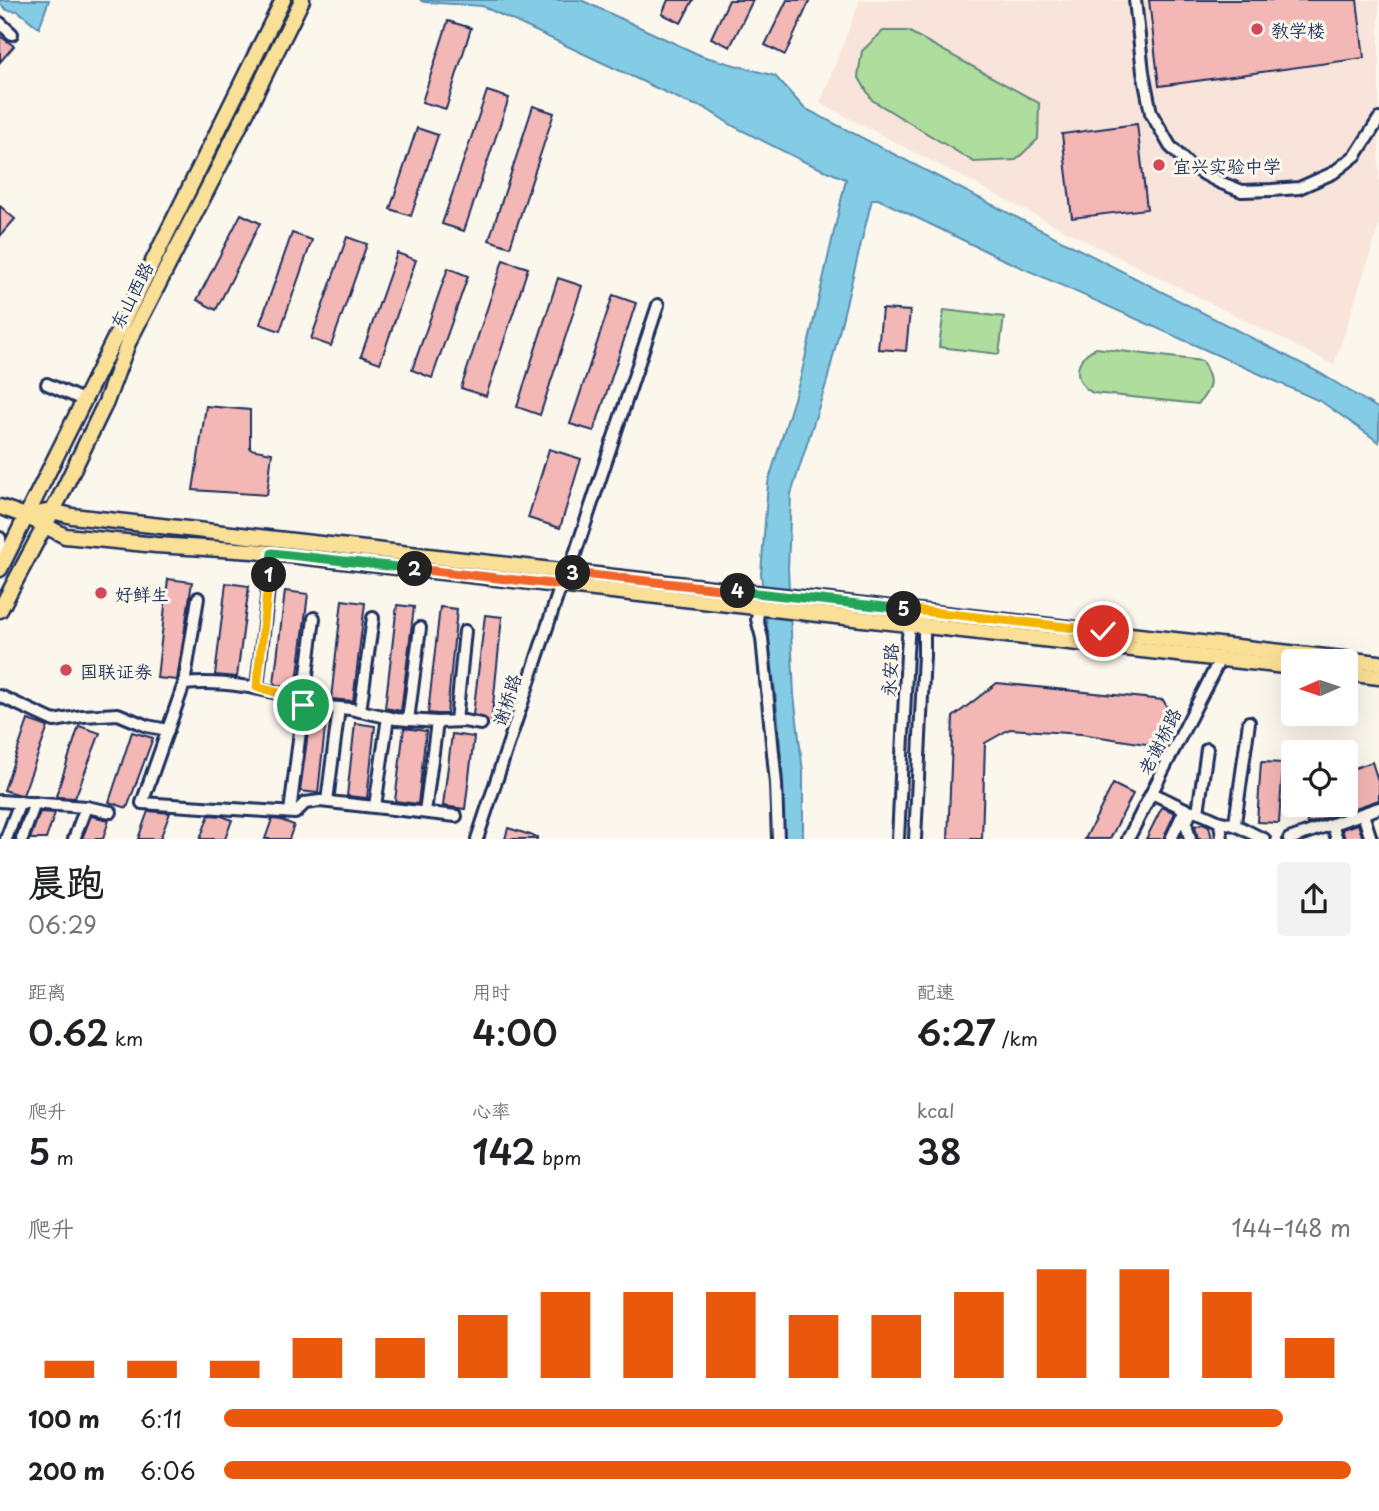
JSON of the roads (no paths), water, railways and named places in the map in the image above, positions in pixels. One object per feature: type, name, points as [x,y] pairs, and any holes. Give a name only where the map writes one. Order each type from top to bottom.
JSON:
[{"type":"main road","name":"东山西路","points":[[1,567],[283,0]]},
{"type":"main road","name":"东山西路","points":[[0,610],[106,402],[128,343],[302,0]]},
{"type":"main road","points":[[0,507],[26,516],[65,536],[565,579]]},
{"type":"main road","points":[[26,516],[52,512],[565,579],[1281,666]]},
{"type":"main road","points":[[917,620],[1379,663]]},
{"type":"main road","points":[[1358,674],[1379,677]]},
{"type":"street","points":[[1135,0],[1143,72],[1151,113],[1170,146],[1191,167],[1219,182],[1242,191],[1299,188],[1332,173],[1356,155],[1379,118]]},
{"type":"street","points":[[0,23],[12,34]]},
{"type":"street","name":"谢桥路","points":[[477,839],[658,305]]},
{"type":"street","points":[[47,384],[83,400]]},
{"type":"street","points":[[0,538],[1,567]]},
{"type":"street","points":[[257,687],[272,553]]},
{"type":"street","points":[[198,598],[184,684],[142,803],[295,813],[305,803],[327,802],[456,816]]},
{"type":"street","points":[[759,601],[757,619],[762,638],[776,784],[778,839]]},
{"type":"street","points":[[290,813],[314,618]]},
{"type":"street","points":[[360,711],[373,618]]},
{"type":"street","name":"永安路","points":[[898,839],[917,620]]},
{"type":"street","name":"永安路","points":[[915,839],[917,620]]},
{"type":"street","points":[[408,720],[420,628]]},
{"type":"street","points":[[456,721],[465,631]]},
{"type":"street","name":"老谢桥路","points":[[1128,839],[1220,659]]},
{"type":"street","points":[[184,684],[200,682],[257,687],[303,702],[388,717],[481,724]]},
{"type":"street","points":[[0,696],[54,721],[118,714],[147,726],[168,730]]},
{"type":"street","points":[[327,802],[339,708]]},
{"type":"street","points":[[375,806],[388,717]]},
{"type":"street","points":[[425,812],[436,722]]},
{"type":"street","points":[[1235,823],[1249,722]]},
{"type":"street","points":[[1190,839],[1186,823],[1207,749]]},
{"type":"street","points":[[1152,793],[1189,814],[1235,823],[1264,839]]},
{"type":"street","points":[[0,801],[86,807],[111,812]]},
{"type":"street","points":[[6,839],[20,802]]},
{"type":"street","points":[[22,839],[35,803]]},
{"type":"street","points":[[74,839],[86,807]]},
{"type":"street","points":[[1289,839],[1304,837],[1379,808]]},
{"type":"street","points":[[1171,839],[1189,814]]},
{"type":"street","points":[[1363,814],[1371,839]]},
{"type":"street","points":[[1220,822],[1222,839]]},
{"type":"street","points":[[1332,824],[1337,839]]},
{"type":"water","points":[[0,0],[49,0],[39,28],[18,11],[7,10],[0,4]]},
{"type":"water","points":[[420,0],[581,0],[702,56],[775,76],[804,108],[1320,373],[1379,409],[1379,442],[1322,402],[998,257],[878,199],[872,199],[827,381],[791,494],[788,569],[794,695],[803,772],[803,839],[784,839],[778,717],[761,574],[768,483],[801,376],[846,179],[733,126],[705,108],[686,102],[482,6]]},
{"type":"place","name":"教学楼","points":[[1257,29]]},
{"type":"place","name":"宜兴实验中学","points":[[1159,165]]},
{"type":"place","name":"好鲜生","points":[[101,593]]},
{"type":"place","name":"国联证券","points":[[66,670]]}]
